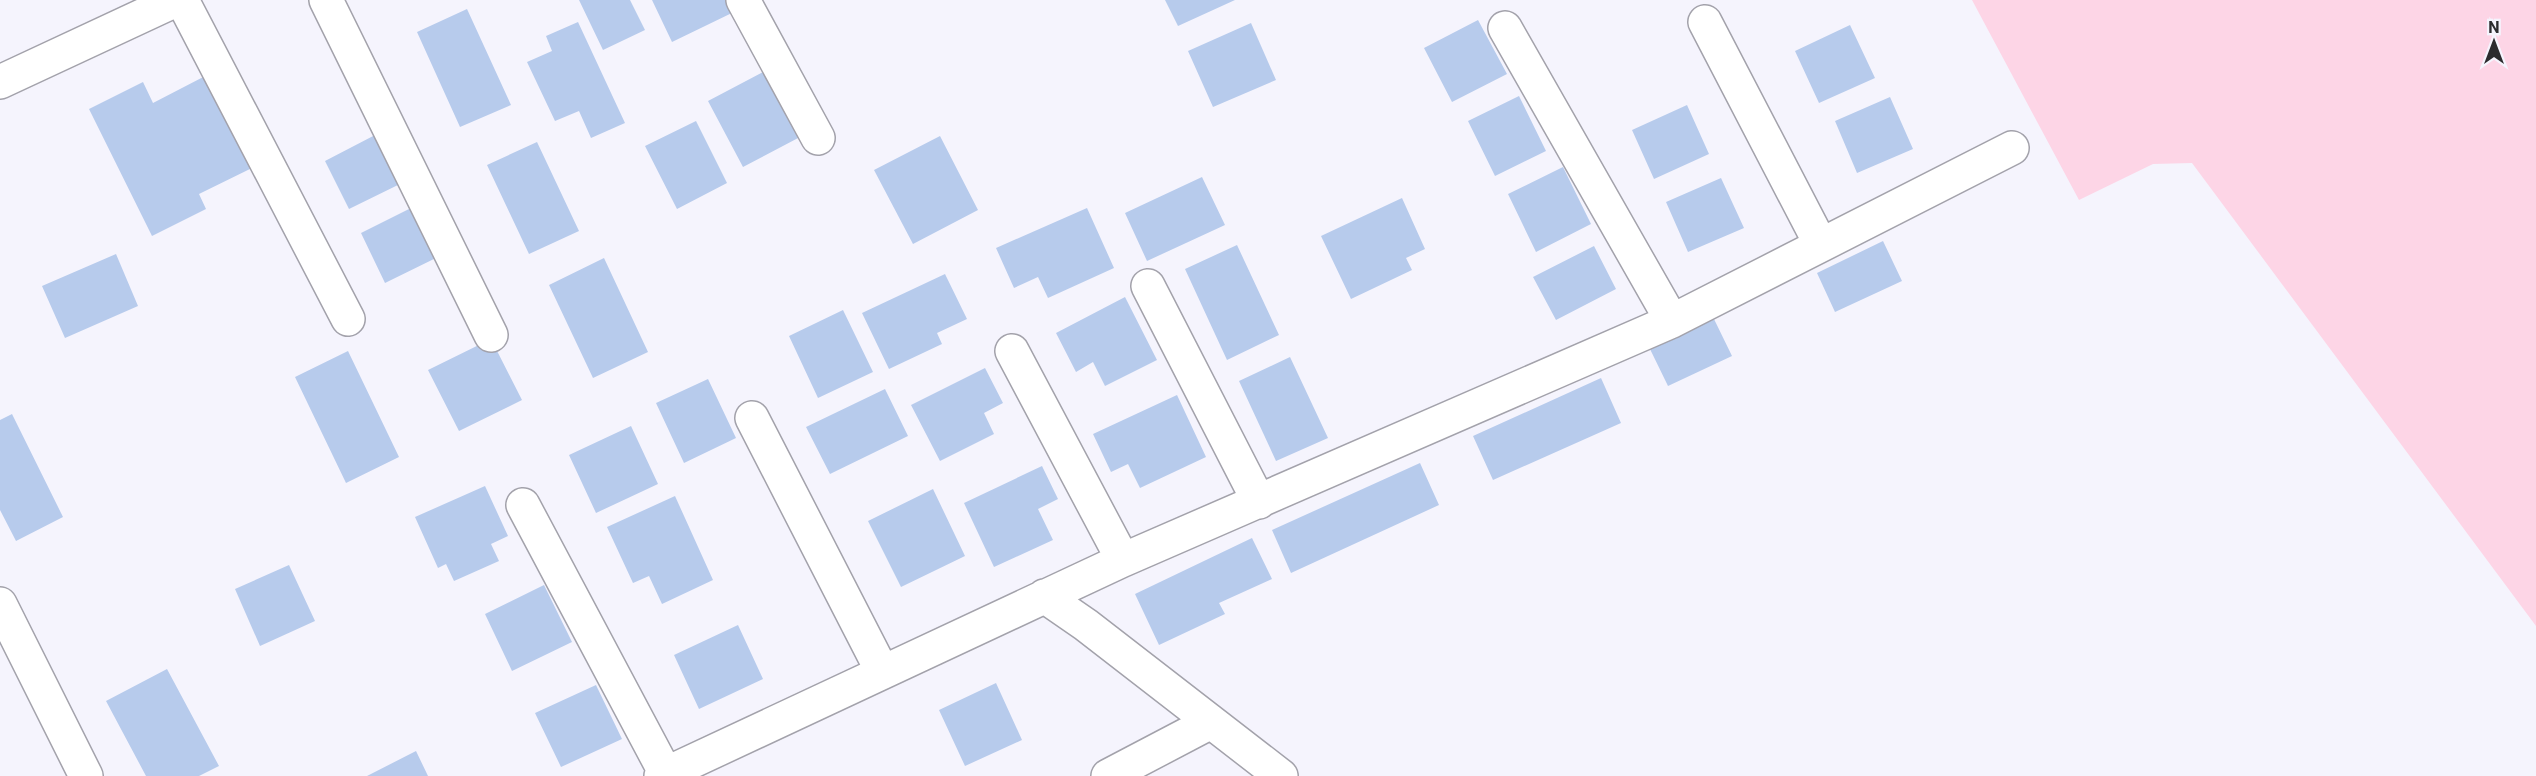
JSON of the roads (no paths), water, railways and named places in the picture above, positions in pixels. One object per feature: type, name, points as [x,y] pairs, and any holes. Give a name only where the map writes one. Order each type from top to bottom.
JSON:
[{"type":"street","points":[[0,82],[176,0]]},
{"type":"street","points":[[182,0],[348,319]]},
{"type":"street","points":[[326,0],[491,335]]},
{"type":"street","points":[[743,0],[818,138]]},
{"type":"street","points":[[1705,22],[1821,245]]},
{"type":"street","points":[[1505,28],[1672,321]]},
{"type":"street","points":[[523,505],[664,775],[1044,596],[1672,321],[2012,148]]},
{"type":"street","points":[[1148,286],[1258,502]]},
{"type":"street","points":[[1012,351],[1123,561]]},
{"type":"street","points":[[752,417],[882,671]]},
{"type":"street","points":[[1044,596],[1086,625],[1281,776]]},
{"type":"street","points":[[4,623],[86,776]]},
{"type":"street","points":[[1108,776],[1211,722]]}]
